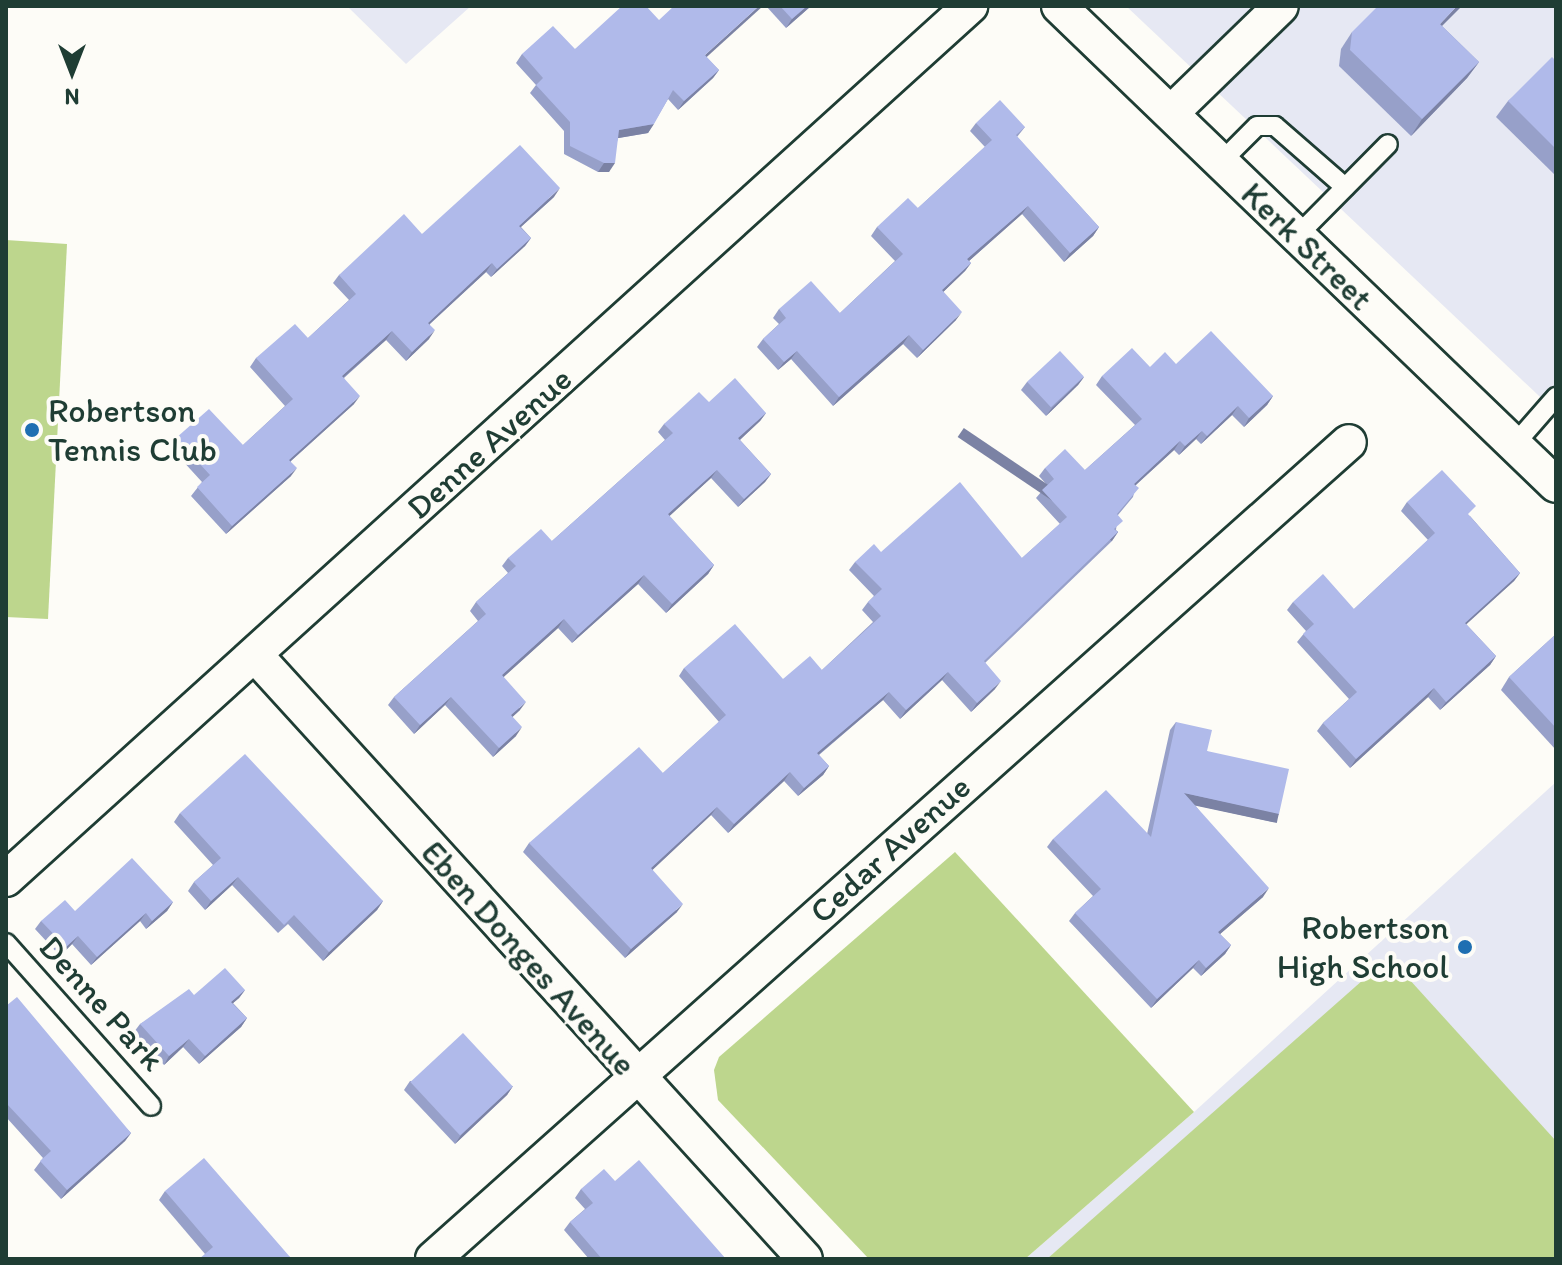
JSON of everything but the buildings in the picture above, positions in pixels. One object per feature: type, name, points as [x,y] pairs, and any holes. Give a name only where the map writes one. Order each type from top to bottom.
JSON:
[{"type":"street","name":"Denne Avenue","points":[[6,879],[256,656],[970,6]]},
{"type":"street","name":"Kerk Street","points":[[1059,6],[1514,445],[1554,478]]},
{"type":"street","points":[[1171,113],[1281,6]]},
{"type":"street","name":"Cedar Avenue","points":[[433,1259],[1349,442]]},
{"type":"street","name":"Eben Donges Avenue","points":[[256,656],[805,1259]]},
{"type":"lane","points":[[1220,163],[1257,126],[1275,126],[1345,187]]},
{"type":"lane","points":[[1297,236],[1388,144]]},
{"type":"lane","points":[[1514,445],[1556,397]]},
{"type":"lane","name":"Denne Park","points":[[6,943],[151,1106]]},
{"type":"shaded area","points":[[347,6],[471,6],[406,64]]},
{"type":"shaded area","points":[[1126,6],[1556,6],[1556,412]]},
{"type":"shaded area","name":"Robertson High School","points":[[1556,782],[1556,1259],[1025,1259],[1194,1112]]},
{"type":"green space","name":"Robertson Tennis Club","points":[[6,240],[67,244],[48,619],[6,617]]},
{"type":"green space","points":[[955,852],[1194,1112],[1025,1259],[869,1259],[718,1100],[714,1070],[719,1057]]},
{"type":"green space","name":"Robertson High School","points":[[1389,957],[1556,1141],[1556,1259],[1047,1259]]},
{"type":"place","name":"Robertson Tennis Club","points":[[32,430]]},
{"type":"place","name":"Robertson High School","points":[[1465,947]]}]
